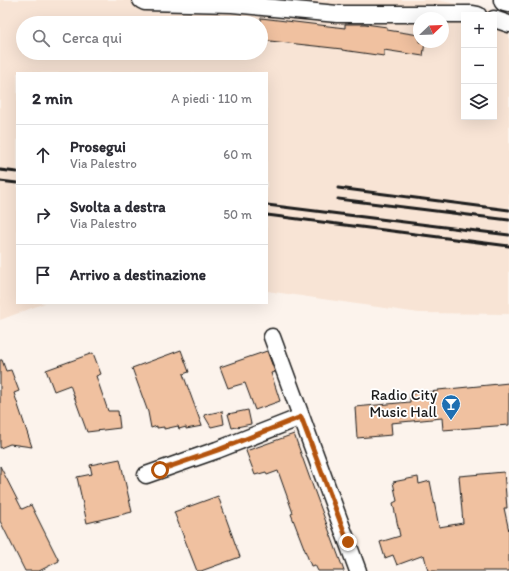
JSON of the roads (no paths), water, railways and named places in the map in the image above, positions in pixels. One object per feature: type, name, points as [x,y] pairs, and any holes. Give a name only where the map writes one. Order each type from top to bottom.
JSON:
[{"type":"highway","points":[[505,0],[509,1]]},
{"type":"street","points":[[141,0],[145,2],[232,4],[337,14],[461,14]]},
{"type":"street","points":[[497,21],[509,24]]},
{"type":"street","points":[[272,337],[358,571]]},
{"type":"street","points":[[146,475],[218,450],[301,417]]},
{"type":"railway","points":[[0,170],[16,172]]},
{"type":"railway","points":[[0,181],[16,183]]},
{"type":"railway","points":[[338,188],[509,210]]},
{"type":"railway","points":[[338,199],[509,220]]},
{"type":"railway","points":[[268,205],[509,235]]},
{"type":"railway","points":[[268,215],[509,246]]},
{"type":"place","name":"Radio City Music Hall","points":[[451,421]]}]
